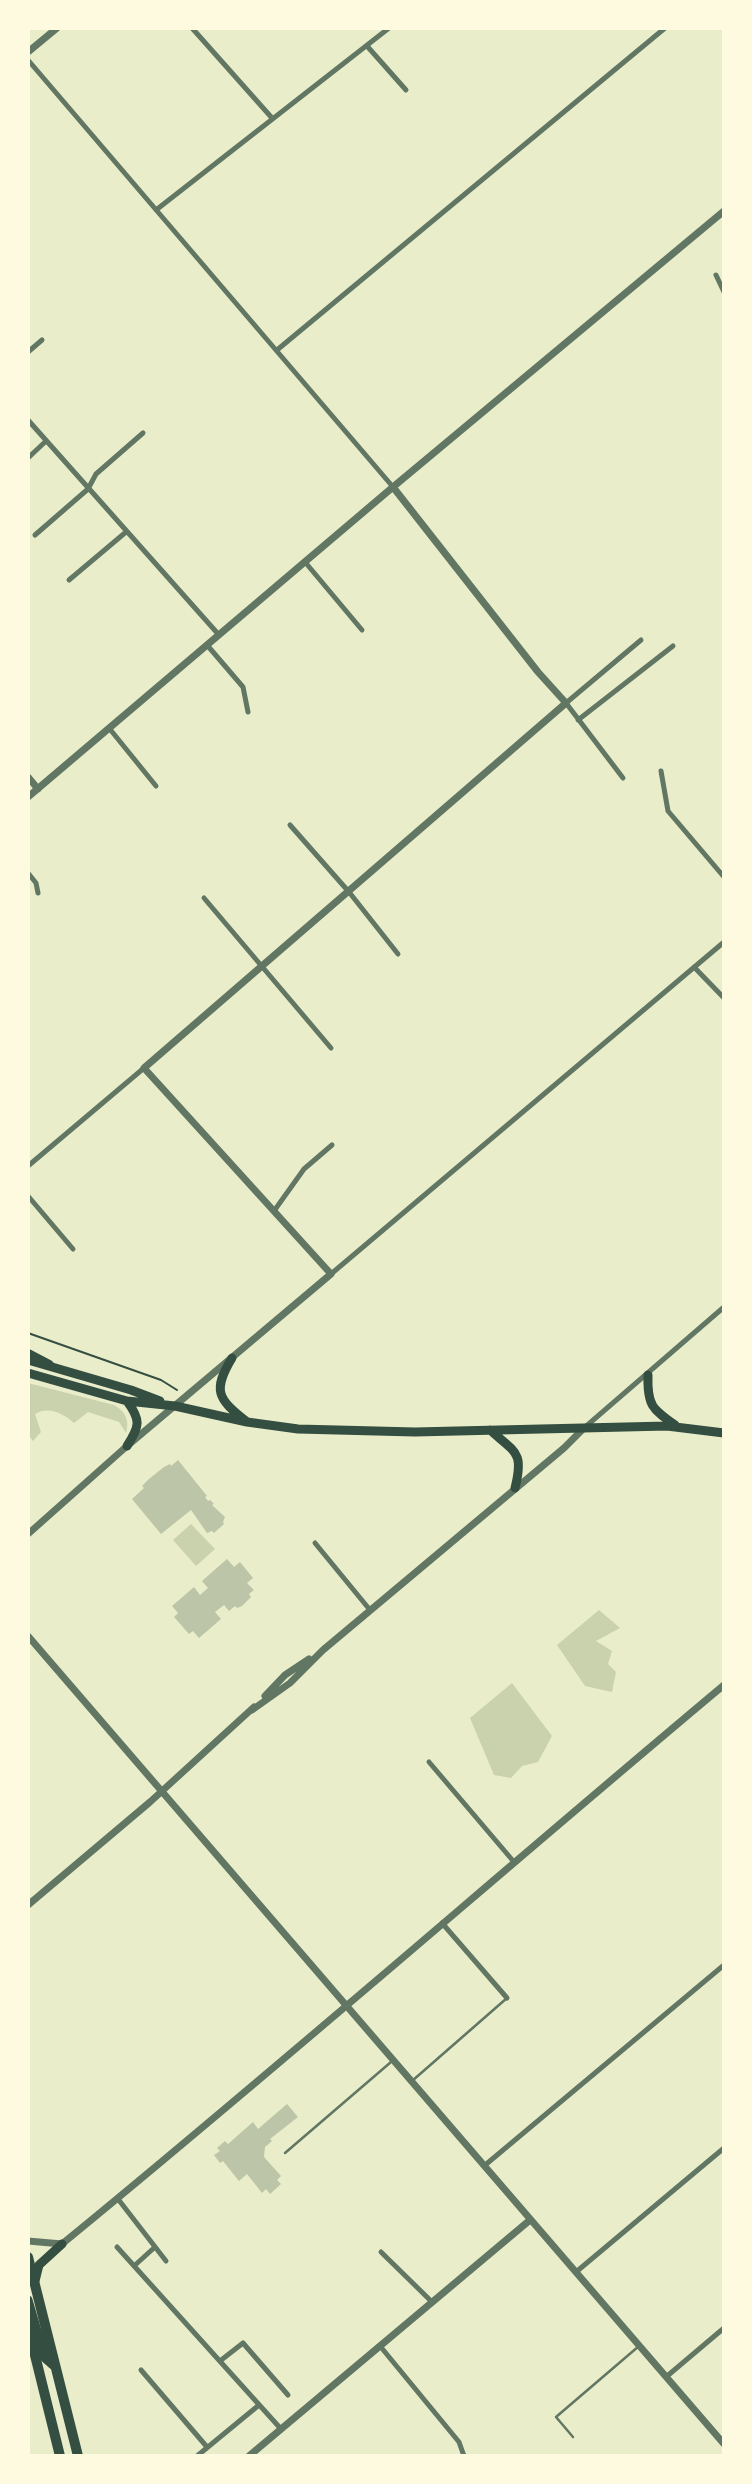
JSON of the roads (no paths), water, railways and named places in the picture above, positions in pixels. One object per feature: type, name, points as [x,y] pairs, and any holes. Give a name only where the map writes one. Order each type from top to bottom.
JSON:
[{"type":"highway","points":[[28,1354],[49,1365]]},
{"type":"highway","points":[[28,2257],[78,2456]]},
{"type":"highway","points":[[28,2327],[60,2456]]},
{"type":"main road","points":[[232,1359],[222,1375],[219,1392],[229,1408],[247,1422]]},
{"type":"main road","points":[[28,1360],[131,1390],[174,1406]]},
{"type":"main road","points":[[28,1373],[127,1401],[174,1406],[247,1422],[321,1430],[415,1432],[676,1426],[724,1433]]},
{"type":"main road","points":[[648,1375],[648,1392],[654,1410],[676,1426]]},
{"type":"main road","points":[[127,1401],[138,1417],[138,1425],[127,1446]]},
{"type":"main road","points":[[490,1430],[514,1451],[520,1463],[515,1488]]},
{"type":"main road","points":[[35,2286],[38,2265],[62,2244]]},
{"type":"main road","points":[[28,2300],[45,2358],[53,2365]]},
{"type":"street","points":[[28,52],[57,28]]},
{"type":"street","points":[[192,28],[272,118]]},
{"type":"street","points":[[156,211],[389,28]]},
{"type":"street","points":[[277,350],[664,28]]},
{"type":"street","points":[[367,46],[406,90]]},
{"type":"street","points":[[28,60],[393,487],[623,778]]},
{"type":"street","points":[[28,797],[724,211]]},
{"type":"street","points":[[716,275],[724,292]]},
{"type":"street","points":[[28,352],[42,340]]},
{"type":"street","points":[[28,420],[219,635]]},
{"type":"street","points":[[35,534],[88,489],[96,474],[142,433]]},
{"type":"street","points":[[28,457],[46,441]]},
{"type":"street","points":[[69,580],[126,532]]},
{"type":"street","points":[[305,562],[362,630]]},
{"type":"street","points":[[28,1166],[641,640]]},
{"type":"street","points":[[207,645],[243,687],[248,712]]},
{"type":"street","points":[[578,720],[673,646]]},
{"type":"street","points":[[109,728],[156,786]]},
{"type":"street","points":[[660,771],[667,811],[724,877]]},
{"type":"street","points":[[28,777],[38,789]]},
{"type":"street","points":[[290,825],[349,892],[398,954]]},
{"type":"street","points":[[28,873],[36,883],[38,894]]},
{"type":"street","points":[[204,898],[331,1048]]},
{"type":"street","points":[[28,1534],[174,1406],[724,942]]},
{"type":"street","points":[[694,967],[724,998]]},
{"type":"street","points":[[144,1068],[331,1274]]},
{"type":"street","points":[[274,1211],[304,1170],[332,1145]]},
{"type":"street","points":[[28,1196],[73,1249]]},
{"type":"street","points":[[28,1905],[252,1710],[290,1684],[323,1650],[648,1375],[724,1307]]},
{"type":"street","points":[[315,1543],[370,1610]]},
{"type":"street","points":[[28,1636],[724,2444]]},
{"type":"street","points":[[28,2241],[62,2244],[724,1685]]},
{"type":"street","points":[[429,1762],[514,1862]]},
{"type":"street","points":[[442,1923],[507,1998]]},
{"type":"street","points":[[484,2166],[724,1965]]},
{"type":"street","points":[[576,2272],[724,2148]]},
{"type":"street","points":[[118,2199],[166,2261]]},
{"type":"street","points":[[249,2456],[530,2220]]},
{"type":"street","points":[[117,2247],[281,2429]]},
{"type":"street","points":[[134,2266],[155,2247]]},
{"type":"street","points":[[381,2252],[432,2302]]},
{"type":"street","points":[[666,2377],[724,2328]]},
{"type":"street","points":[[220,2361],[243,2343],[288,2395]]},
{"type":"street","points":[[380,2346],[459,2442],[464,2456]]},
{"type":"street","points":[[141,2370],[208,2447]]},
{"type":"street","points":[[197,2456],[259,2405]]},
{"type":"lane","points":[[411,2081],[507,1998]]},
{"type":"lane","points":[[285,2153],[393,2060]]},
{"type":"lane","points":[[573,2437],[556,2417],[639,2346]]}]
